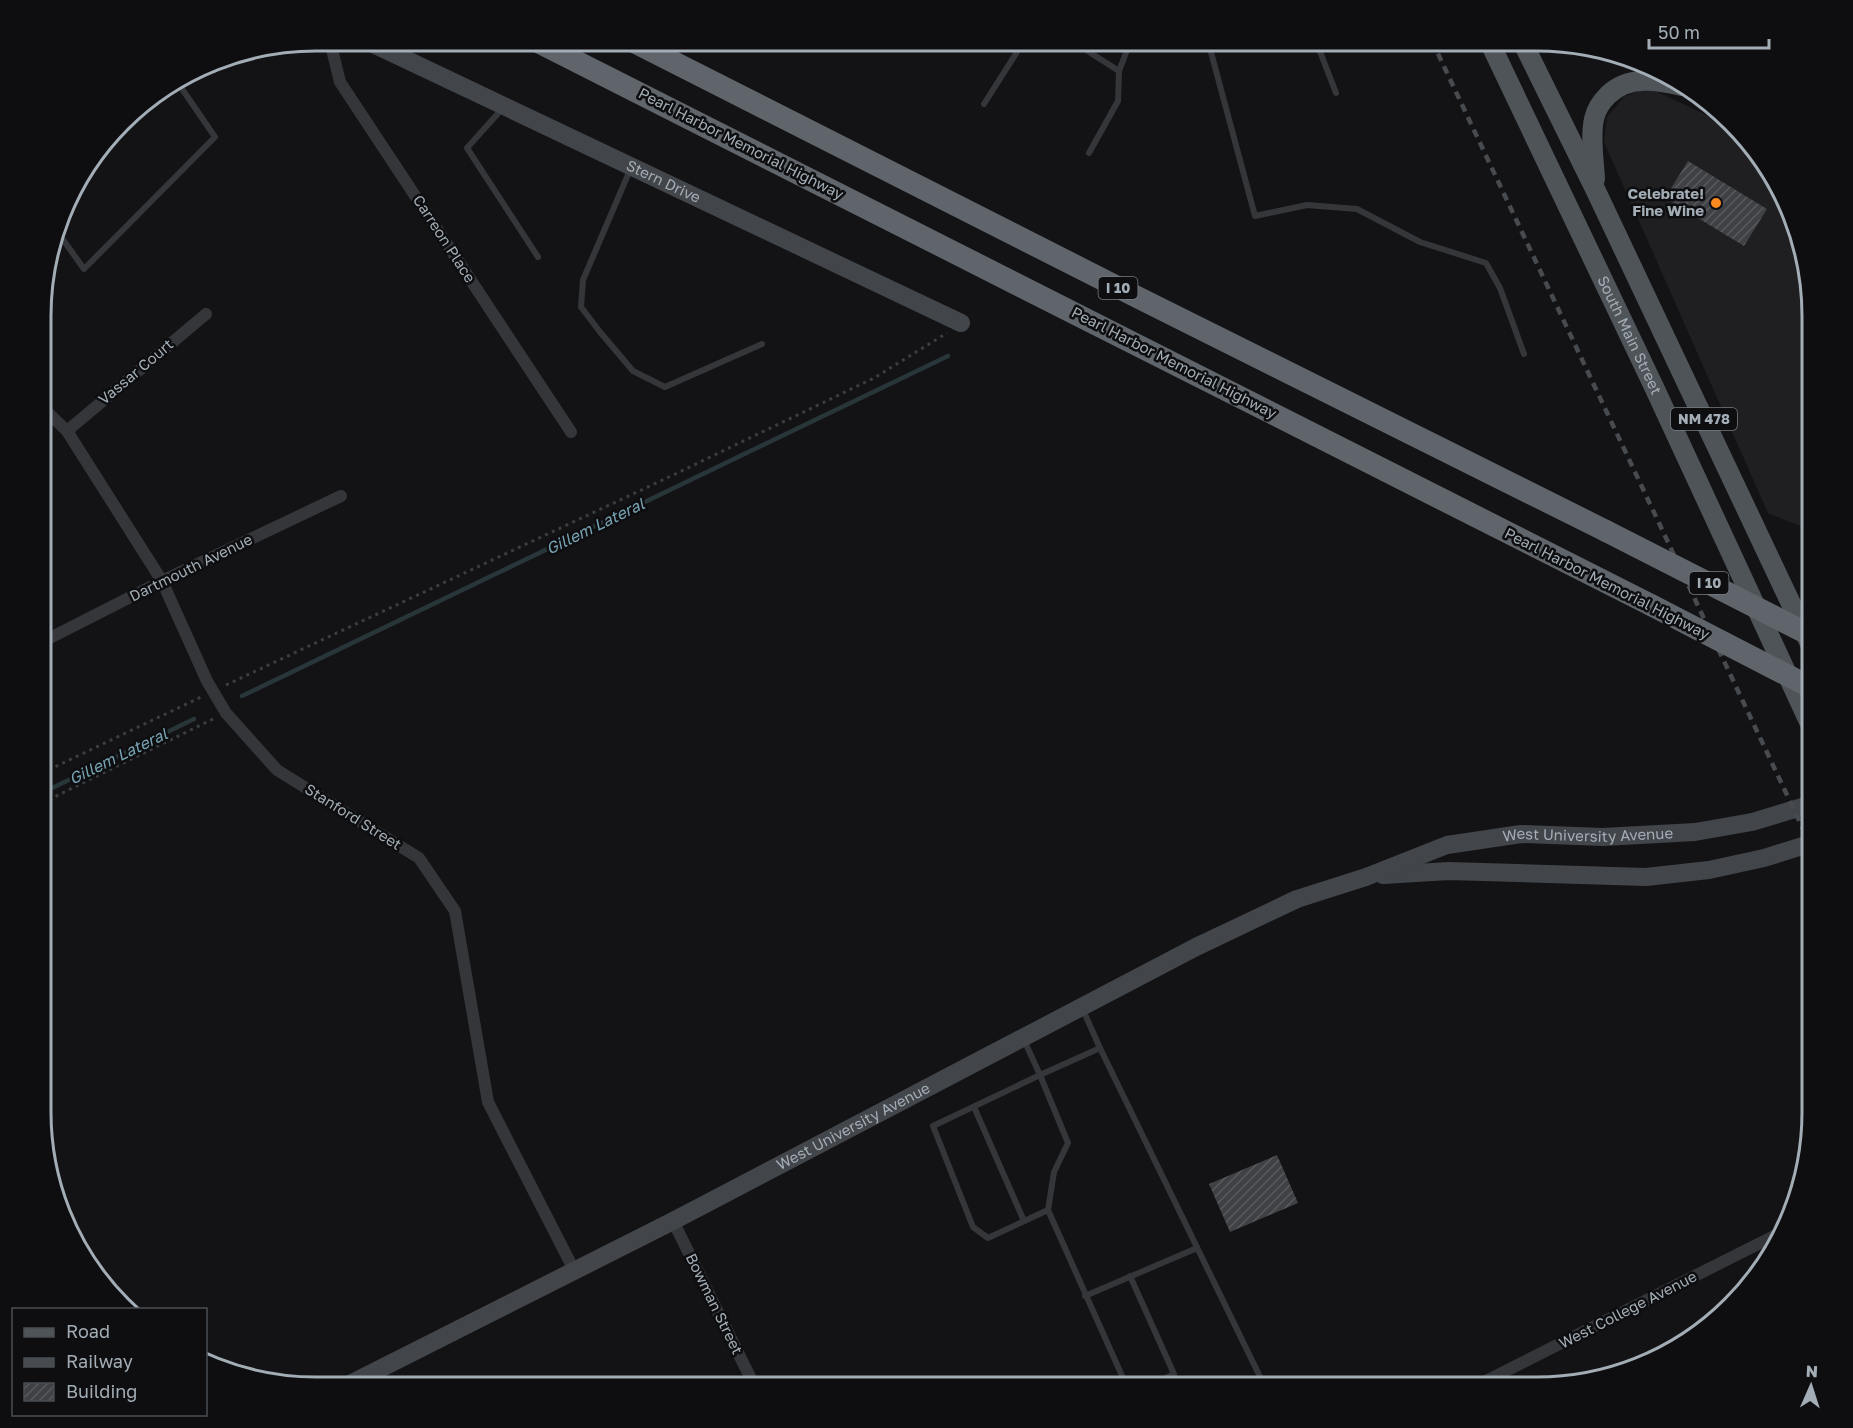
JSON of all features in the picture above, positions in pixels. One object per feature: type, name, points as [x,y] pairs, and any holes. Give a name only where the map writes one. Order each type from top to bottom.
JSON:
[{"type":"highway","name":"Pearl Harbor Memorial Highway","points":[[556,51],[1802,683]]},
{"type":"highway","name":"I 10","points":[[652,51],[1802,631]]},
{"type":"main road","name":"South Main Street","points":[[1494,51],[1654,387],[1802,706]]},
{"type":"main road","name":"South Main Street","points":[[1527,51],[1596,191],[1802,627]]},
{"type":"main road","points":[[1596,191],[1592,129],[1596,111],[1605,98],[1620,86],[1638,80],[1662,83]]},
{"type":"street","name":"Carreon Place","points":[[333,51],[340,82],[571,432]]},
{"type":"street","name":"Stern Drive","points":[[390,51],[961,323]]},
{"type":"street","name":"Vassar Court","points":[[67,431],[206,314]]},
{"type":"street","name":"Stanford Street","points":[[51,416],[67,431],[162,581],[213,691],[226,712],[277,770],[419,858],[455,911],[488,1102],[574,1270]]},
{"type":"street","name":"Dartmouth Avenue","points":[[51,637],[162,581],[341,496]]},
{"type":"street","name":"West University Avenue","points":[[364,1377],[673,1221],[1196,946],[1297,899],[1448,845],[1521,834],[1603,837],[1695,832],[1752,822],[1802,807]]},
{"type":"street","name":"West University Avenue","points":[[1366,876],[1449,871],[1646,877],[1708,870],[1764,858],[1802,846]]},
{"type":"street","name":"Bowman Street","points":[[673,1221],[750,1377]]},
{"type":"street","name":"West College Avenue","points":[[1496,1377],[1769,1238]]},
{"type":"lane","points":[[984,104],[1018,51]]},
{"type":"lane","points":[[1088,51],[1119,71]]},
{"type":"lane","points":[[1089,153],[1118,101],[1119,71],[1127,51]]},
{"type":"lane","points":[[1211,51],[1255,216],[1307,205],[1357,209],[1420,242],[1486,263],[1500,288],[1524,354]]},
{"type":"lane","points":[[1320,51],[1336,93]]},
{"type":"lane","points":[[63,239],[84,269],[215,137],[182,88]]},
{"type":"lane","points":[[504,106],[467,148],[538,257]]},
{"type":"lane","points":[[631,166],[583,280],[581,307],[593,324],[633,371],[665,387],[762,344]]},
{"type":"lane","points":[[1081,1007],[1260,1377]]},
{"type":"lane","points":[[1023,1037],[1068,1143],[1054,1172],[1048,1210],[1122,1377]]},
{"type":"lane","points":[[1048,1210],[988,1238],[973,1227],[933,1126],[1100,1048]]},
{"type":"lane","points":[[974,1107],[1024,1221]]},
{"type":"lane","points":[[1085,1296],[1197,1248]]},
{"type":"lane","points":[[1130,1276],[1174,1374],[1168,1377]]},
{"type":"path","points":[[51,769],[874,378],[961,323]]},
{"type":"path","points":[[51,799],[226,712]]},
{"type":"shaded area","points":[[1647,87],[1713,118],[1736,141],[1757,169],[1782,215],[1793,248],[1800,282],[1802,527],[1768,513],[1604,142],[1607,117],[1624,97]]},
{"type":"building","name":"Celebrate! Fine Wine","points":[[1688,161],[1767,209],[1744,246],[1665,198]]},
{"type":"building","points":[[1277,1155],[1298,1203],[1230,1232],[1209,1184]]},
{"type":"waterway","name":"Gillem Lateral","points":[[242,696],[948,356]]},
{"type":"waterway","name":"Gillem Lateral","points":[[51,789],[194,719]]},
{"type":"railway","points":[[1437,51],[1802,827]]},
{"type":"place","name":"Celebrate! Fine Wine","points":[[1716,203]]}]
